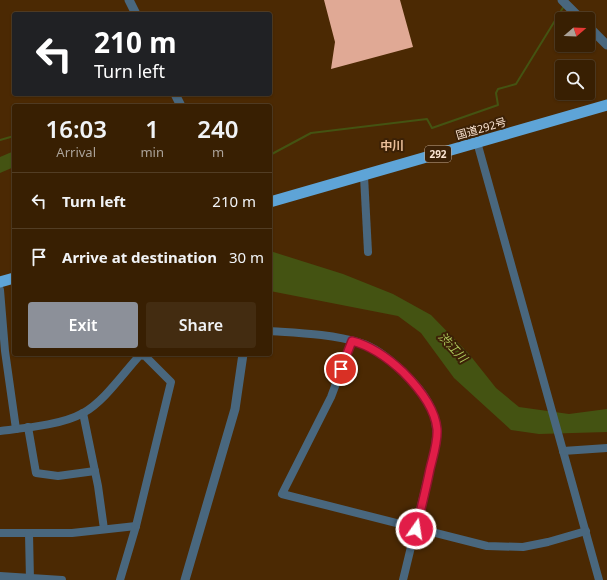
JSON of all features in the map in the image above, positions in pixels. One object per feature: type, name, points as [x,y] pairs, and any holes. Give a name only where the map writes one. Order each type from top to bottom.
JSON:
[{"type":"highway","name":"国道292号","points":[[272,201],[607,105]]},
{"type":"highway","points":[[0,282],[12,279]]},
{"type":"street","points":[[129,0],[135,12]]},
{"type":"street","points":[[562,0],[574,12]]},
{"type":"street","points":[[595,33],[607,45]]},
{"type":"street","points":[[477,142],[599,580]]},
{"type":"street","points":[[364,176],[368,252]]},
{"type":"street","points":[[0,290],[3,351],[16,429]]},
{"type":"street","points":[[272,331],[318,335],[352,341],[376,350],[397,367],[412,382],[430,405],[437,430],[435,448],[403,580]]},
{"type":"street","points":[[352,341],[331,397],[282,494],[487,546],[523,547],[548,542],[586,531]]},
{"type":"street","points":[[0,431],[48,425],[83,413],[100,399],[138,356]]},
{"type":"street","points":[[120,580],[136,526],[171,382],[145,356]]},
{"type":"street","points":[[185,580],[235,409],[243,356]]},
{"type":"street","points":[[83,413],[95,471],[104,529]]},
{"type":"street","points":[[28,427],[36,473],[58,476],[95,471]]},
{"type":"street","points":[[563,451],[607,448]]},
{"type":"street","points":[[0,533],[72,533],[136,526]]},
{"type":"street","points":[[30,533],[30,578]]},
{"type":"street","points":[[0,576],[62,580]]},
{"type":"water","points":[[12,152],[12,168],[0,173],[0,157]]},
{"type":"water","name":"渋江川","points":[[272,252],[343,274],[393,294],[431,315],[469,354],[496,388],[519,407],[569,414],[607,409],[607,432],[539,434],[511,430],[454,378],[421,333],[398,316],[272,291]]},
{"type":"building","points":[[324,0],[400,0],[413,47],[331,69],[335,42]]},
{"type":"waterway","points":[[272,154],[311,133],[427,119],[432,128],[498,105],[496,93],[498,89],[516,84],[564,6]]},
{"type":"waterway","points":[[0,140],[12,137]]},
{"type":"district","name":"中川","points":[[392,145]]},
{"type":"route","points":[[341,369],[352,341],[362,343],[376,350],[397,367],[412,382],[430,405],[437,430],[435,448],[416,529]]}]
